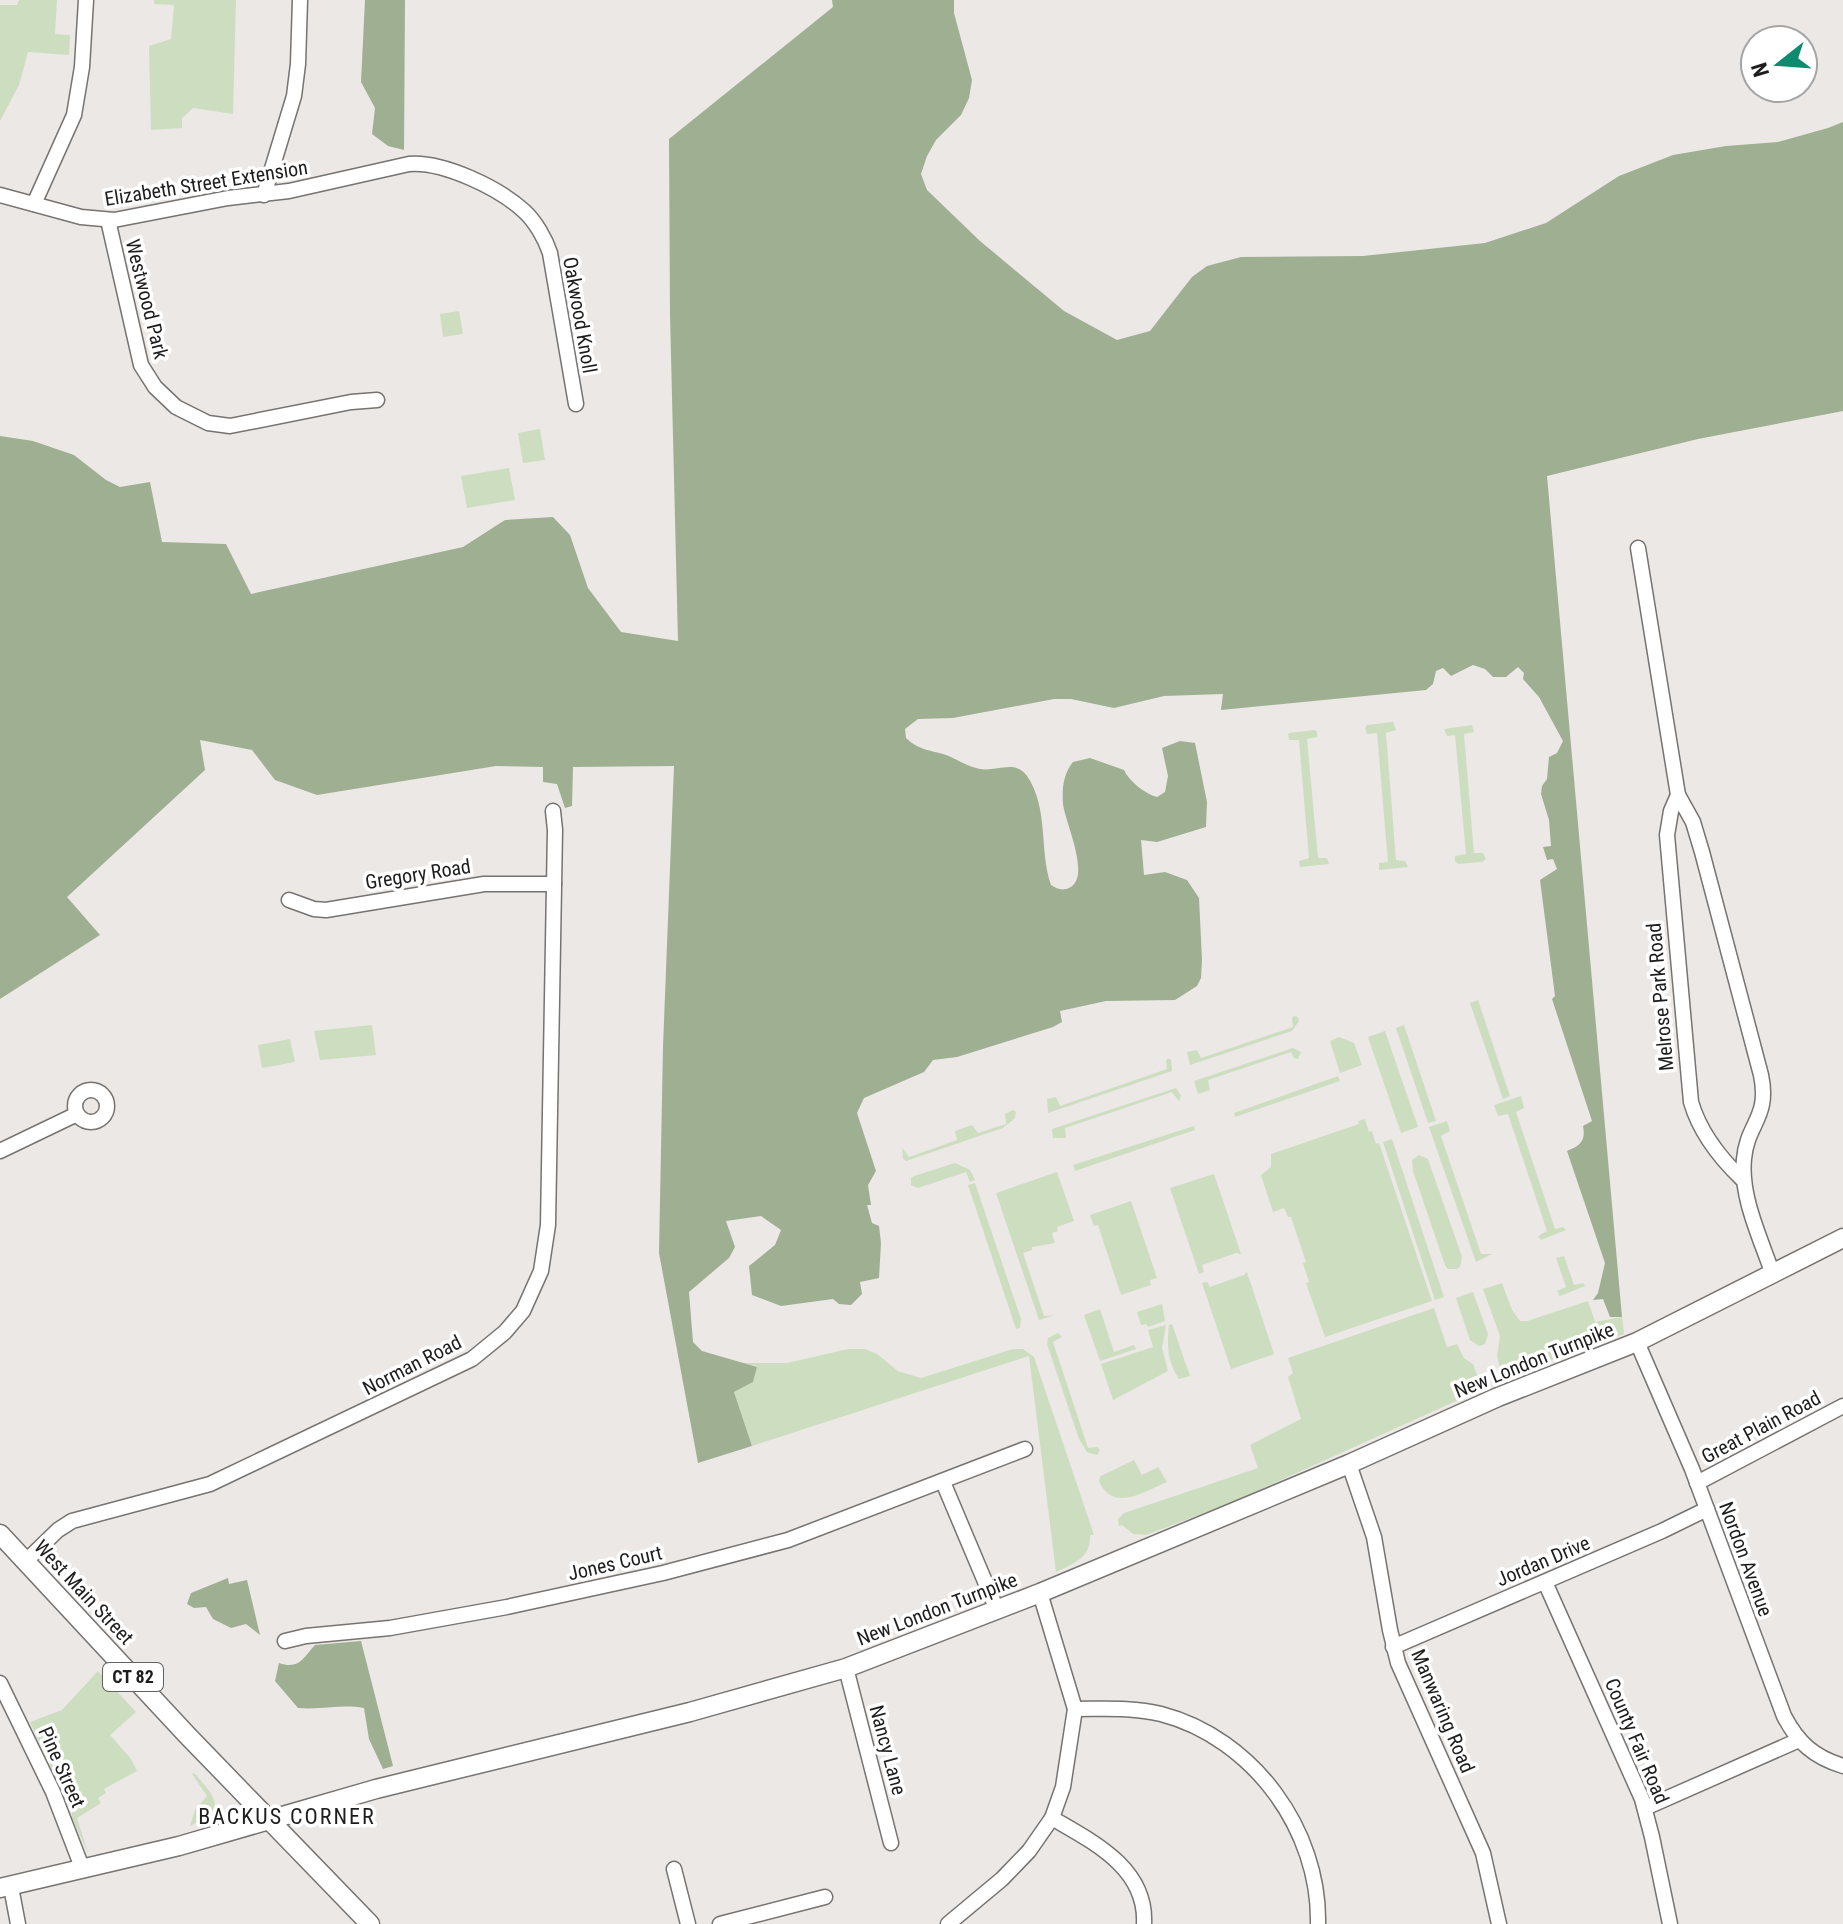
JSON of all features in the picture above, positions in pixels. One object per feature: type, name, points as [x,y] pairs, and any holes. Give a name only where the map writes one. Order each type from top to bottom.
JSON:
[{"type":"main road","name":"New London Turnpike","points":[[5,1888],[205,1839],[416,1778],[543,1750],[846,1668],[1040,1593],[1349,1464],[1498,1397],[1637,1342],[1843,1238]]},
{"type":"main road","name":"West Main Street","points":[[0,1534],[268,1819]]},
{"type":"main road","name":"CT 82","points":[[268,1819],[370,1924]]},
{"type":"street","points":[[34,204],[74,115],[82,67],[86,0]]},
{"type":"street","points":[[264,195],[295,88],[300,0]]},
{"type":"street","name":"Elizabeth Street Extension","points":[[0,195],[81,217],[108,220],[228,198],[264,195],[419,163]]},
{"type":"street","name":"Oakwood Knoll","points":[[419,163],[444,169],[498,192],[525,211],[534,223],[550,253],[576,404]]},
{"type":"street","name":"Westwood Park","points":[[108,220],[141,365],[155,387],[176,407],[208,423],[230,426],[351,402],[377,400]]},
{"type":"street","name":"Melrose Park Road","points":[[1638,548],[1678,795],[1693,822],[1702,852],[1763,1084],[1762,1113],[1745,1148],[1742,1179],[1773,1275]]},
{"type":"street","name":"Melrose Park Road","points":[[1678,795],[1671,811],[1667,835],[1691,1102],[1713,1148],[1742,1179]]},
{"type":"street","name":"Norman Road","points":[[26,1561],[58,1530],[77,1519],[210,1484],[444,1373],[487,1348],[518,1318],[541,1271],[548,1225],[553,811]]},
{"type":"street","name":"Gregory Road","points":[[289,900],[326,910],[489,883],[554,884]]},
{"type":"street","points":[[0,1151],[77,1114]]},
{"type":"street","name":"Nordon Avenue","points":[[1637,1342],[1697,1483],[1775,1696],[1799,1740],[1813,1754],[1843,1766]]},
{"type":"street","name":"Great Plain Road","points":[[1697,1483],[1843,1406]]},
{"type":"street","name":"Jones Court","points":[[285,1641],[390,1628],[507,1607],[663,1573],[788,1540],[1025,1449]]},
{"type":"street","name":"Manwaring Road","points":[[1349,1464],[1374,1537],[1393,1647],[1406,1683],[1483,1853],[1499,1924]]},
{"type":"street","points":[[943,1482],[997,1610]]},
{"type":"street","name":"Jordan Drive","points":[[1393,1647],[1707,1509]]},
{"type":"street","name":"County Fair Road","points":[[1545,1582],[1645,1808],[1670,1924]]},
{"type":"street","points":[[948,1924],[1029,1851],[1052,1818],[1063,1787],[1075,1709],[1040,1593]]},
{"type":"street","name":"Nancy Lane","points":[[846,1668],[891,1843]]},
{"type":"street","name":"Pine Street","points":[[0,1683],[53,1792],[83,1870]]},
{"type":"street","points":[[1075,1709],[1118,1708],[1161,1714],[1209,1733],[1246,1760],[1275,1793],[1302,1836],[1315,1879],[1318,1924]]},
{"type":"street","points":[[1645,1808],[1799,1740]]},
{"type":"street","points":[[1052,1818],[1109,1851],[1130,1876],[1145,1906],[1144,1924]]},
{"type":"street","points":[[674,1869],[688,1924]]},
{"type":"street","points":[[5,1888],[18,1924]]},
{"type":"street","points":[[720,1924],[825,1897]]},
{"type":"green space","points":[[19,0],[57,0],[55,34],[70,35],[69,55],[28,52],[19,85],[0,121],[0,5],[17,5]]},
{"type":"green space","points":[[154,0],[236,0],[233,114],[193,108],[182,118],[182,128],[151,130],[149,46],[171,39],[174,5],[154,4]]},
{"type":"green space","points":[[365,0],[405,0],[404,150],[388,146],[372,134],[375,108],[361,82]]},
{"type":"green space","points":[[832,0],[954,0],[954,13],[972,80],[969,98],[961,115],[936,140],[927,156],[921,174],[927,190],[980,241],[1064,311],[1117,340],[1150,331],[1192,277],[1207,266],[1241,257],[1363,256],[1485,243],[1546,223],[1619,176],[1673,155],[1726,146],[1778,142],[1843,122],[1843,411],[1698,439],[1547,476],[1622,1317],[1610,1317],[1603,1299],[1593,1300],[1598,1293],[1605,1263],[1567,1151],[1581,1142],[1583,1126],[1592,1121],[1552,999],[1555,996],[1540,880],[1557,869],[1553,859],[1547,860],[1543,847],[1551,846],[1549,820],[1541,794],[1547,779],[1549,757],[1557,753],[1563,741],[1518,667],[1506,677],[1493,677],[1485,669],[1473,665],[1451,676],[1443,668],[1436,671],[1433,684],[1426,690],[1221,710],[1223,694],[1164,696],[1114,708],[1071,699],[1054,699],[953,718],[918,719],[905,729],[906,738],[924,749],[971,767],[1011,767],[1027,776],[1038,802],[1051,885],[1062,889],[1069,888],[1075,882],[1078,873],[1063,798],[1065,777],[1073,762],[1090,758],[1124,770],[1138,786],[1157,797],[1165,792],[1168,776],[1162,748],[1180,741],[1195,743],[1207,802],[1206,827],[1157,842],[1141,840],[1144,875],[1165,872],[1187,880],[1199,898],[1201,978],[1197,986],[1175,1000],[1106,1001],[1060,1011],[1062,1022],[1053,1027],[957,1057],[933,1060],[924,1072],[864,1098],[857,1113],[876,1171],[868,1185],[871,1205],[867,1205],[872,1223],[879,1226],[879,1278],[860,1282],[862,1294],[851,1305],[839,1304],[833,1299],[781,1306],[752,1295],[749,1266],[775,1245],[781,1230],[761,1216],[726,1221],[735,1247],[729,1258],[689,1292],[693,1342],[702,1351],[757,1367],[753,1382],[734,1392],[752,1446],[698,1463],[659,1253],[674,766],[573,767],[572,806],[565,808],[557,784],[543,782],[543,767],[496,766],[317,795],[275,780],[252,750],[200,740],[205,770],[67,897],[100,935],[0,999],[0,436],[33,441],[74,455],[120,487],[150,482],[162,542],[226,544],[251,594],[463,547],[505,520],[553,517],[570,535],[588,588],[621,632],[678,641],[669,139],[833,7]]},
{"type":"green space","points":[[459,311],[463,334],[443,337],[440,314]]},
{"type":"green space","points":[[540,429],[545,460],[523,463],[518,433]]},
{"type":"green space","points":[[509,468],[515,500],[467,508],[461,476]]},
{"type":"green space","points":[[1393,722],[1396,730],[1386,733],[1396,860],[1405,861],[1408,867],[1379,870],[1379,863],[1388,862],[1377,733],[1367,734],[1365,728],[1367,725]]},
{"type":"green space","points":[[1472,725],[1474,732],[1464,734],[1474,853],[1483,853],[1486,859],[1458,864],[1455,856],[1466,854],[1455,735],[1447,736],[1444,729]]},
{"type":"green space","points":[[1315,730],[1317,737],[1307,739],[1318,858],[1327,858],[1329,864],[1300,867],[1299,861],[1309,858],[1299,740],[1289,740],[1288,733]]},
{"type":"green space","points":[[1478,1000],[1510,1096],[1503,1099],[1470,1003]]},
{"type":"green space","points":[[1294,1016],[1299,1021],[1292,1031],[1190,1065],[1187,1052],[1197,1050],[1201,1058],[1293,1027]]},
{"type":"green space","points":[[372,1025],[376,1055],[320,1060],[314,1031]]},
{"type":"green space","points":[[1404,1025],[1436,1121],[1428,1123],[1396,1028]]},
{"type":"green space","points":[[1385,1031],[1418,1127],[1401,1133],[1368,1037]]},
{"type":"green space","points":[[1339,1037],[1354,1043],[1362,1065],[1340,1073],[1330,1041]]},
{"type":"green space","points":[[290,1039],[295,1062],[262,1068],[258,1045]]},
{"type":"green space","points":[[1293,1048],[1301,1052],[1298,1059],[1291,1052],[1208,1080],[1210,1090],[1198,1094],[1194,1081]]},
{"type":"green space","points":[[1168,1058],[1172,1071],[1048,1113],[1047,1099],[1056,1097],[1060,1106],[1167,1069]]},
{"type":"green space","points":[[1338,1076],[1340,1081],[1235,1117],[1234,1113]]},
{"type":"green space","points":[[1176,1088],[1181,1096],[1179,1101],[1172,1092],[1065,1128],[1066,1138],[1053,1138],[1052,1129]]},
{"type":"green space","points":[[1521,1096],[1524,1108],[1516,1112],[1555,1229],[1563,1227],[1566,1230],[1541,1240],[1538,1236],[1547,1231],[1508,1114],[1498,1116],[1494,1105]]},
{"type":"green space","points":[[1013,1110],[1016,1112],[1015,1118],[1003,1128],[906,1161],[903,1159],[902,1148],[909,1157],[957,1140],[955,1131],[972,1125],[978,1133],[1006,1124],[1005,1114]]},
{"type":"green space","points":[[1365,1119],[1376,1144],[1379,1143],[1432,1301],[1325,1337],[1306,1283],[1309,1282],[1303,1263],[1306,1262],[1291,1217],[1284,1208],[1273,1212],[1261,1175],[1271,1167],[1271,1154],[1359,1124],[1358,1121]]},
{"type":"green space","points":[[1447,1121],[1450,1131],[1441,1136],[1481,1254],[1492,1254],[1476,1262],[1429,1127]]},
{"type":"green space","points":[[1194,1126],[1195,1130],[1075,1171],[1073,1165]]},
{"type":"green space","points":[[1392,1139],[1444,1297],[1435,1300],[1383,1142]]},
{"type":"green space","points":[[1419,1155],[1428,1159],[1462,1257],[1460,1267],[1456,1269],[1448,1269],[1445,1265],[1413,1171],[1412,1160]]},
{"type":"green space","points":[[955,1163],[970,1170],[975,1180],[970,1182],[966,1172],[918,1188],[911,1185],[914,1176]]},
{"type":"green space","points":[[1057,1172],[1074,1221],[1057,1227],[1058,1231],[1052,1233],[1055,1243],[1032,1247],[1032,1250],[1023,1253],[1044,1316],[1055,1315],[1039,1320],[996,1193]]},
{"type":"green space","points":[[1214,1174],[1241,1254],[1202,1265],[1204,1272],[1199,1274],[1170,1188]]},
{"type":"green space","points":[[975,1183],[1021,1319],[1020,1328],[1016,1329],[968,1185]]},
{"type":"green space","points":[[1131,1201],[1157,1278],[1150,1280],[1151,1285],[1121,1295],[1098,1225],[1094,1226],[1090,1215]]},
{"type":"green space","points":[[1564,1256],[1574,1285],[1583,1283],[1585,1286],[1560,1296],[1557,1291],[1566,1287],[1556,1258]]},
{"type":"green space","points":[[1247,1272],[1274,1354],[1231,1369],[1202,1283],[1207,1282],[1210,1287]]},
{"type":"green space","points":[[1502,1283],[1512,1310],[1520,1321],[1588,1301],[1595,1322],[1622,1317],[1624,1334],[1509,1375],[1500,1368],[1497,1356],[1500,1336],[1483,1289]]},
{"type":"green space","points":[[1473,1292],[1488,1334],[1485,1344],[1479,1346],[1470,1340],[1456,1298]]},
{"type":"green space","points":[[1162,1304],[1165,1321],[1148,1327],[1141,1325],[1137,1312]]},
{"type":"green space","points":[[1434,1308],[1447,1347],[1457,1344],[1464,1358],[1473,1364],[1480,1383],[1476,1392],[1228,1504],[1146,1535],[1133,1534],[1119,1526],[1118,1519],[1124,1513],[1258,1468],[1250,1445],[1301,1419],[1288,1377],[1293,1373],[1288,1358]]},
{"type":"green space","points":[[1100,1309],[1114,1352],[1134,1345],[1136,1349],[1100,1361],[1084,1315]]},
{"type":"green space","points":[[1172,1324],[1190,1376],[1179,1379],[1169,1353],[1169,1325]]},
{"type":"green space","points":[[1166,1325],[1162,1348],[1168,1371],[1113,1400],[1101,1364],[1153,1347],[1148,1330]]},
{"type":"green space","points":[[1058,1333],[1062,1337],[1053,1342],[1088,1448],[1097,1447],[1100,1450],[1097,1455],[1087,1452],[1079,1439],[1047,1344],[1048,1338]]},
{"type":"green space","points":[[848,1349],[865,1349],[877,1354],[898,1371],[921,1378],[1013,1349],[1023,1349],[1034,1357],[1094,1535],[1090,1535],[1090,1543],[1084,1554],[1056,1572],[1029,1356],[752,1446],[734,1392],[753,1382],[757,1366],[740,1363],[787,1363]]},
{"type":"green space","points":[[1134,1460],[1142,1475],[1158,1467],[1167,1482],[1129,1497],[1112,1496],[1105,1491],[1099,1481],[1101,1476]]},
{"type":"green space","points":[[228,1578],[229,1584],[247,1580],[260,1635],[246,1624],[231,1628],[213,1619],[206,1607],[194,1608],[187,1604],[191,1593]]},
{"type":"green space","points":[[361,1641],[393,1766],[383,1769],[369,1739],[364,1708],[298,1708],[275,1681],[279,1663],[296,1664],[315,1645]]},
{"type":"green space","points":[[98,1671],[136,1712],[110,1735],[131,1759],[137,1771],[104,1789],[106,1793],[98,1798],[101,1803],[77,1818],[88,1853],[30,1722],[62,1710]]},
{"type":"green space","points":[[194,1773],[212,1796],[214,1808],[190,1826],[195,1810],[207,1796]]},
{"type":"district","name":"BACKUS CORNER","points":[[287,1816]]}]
